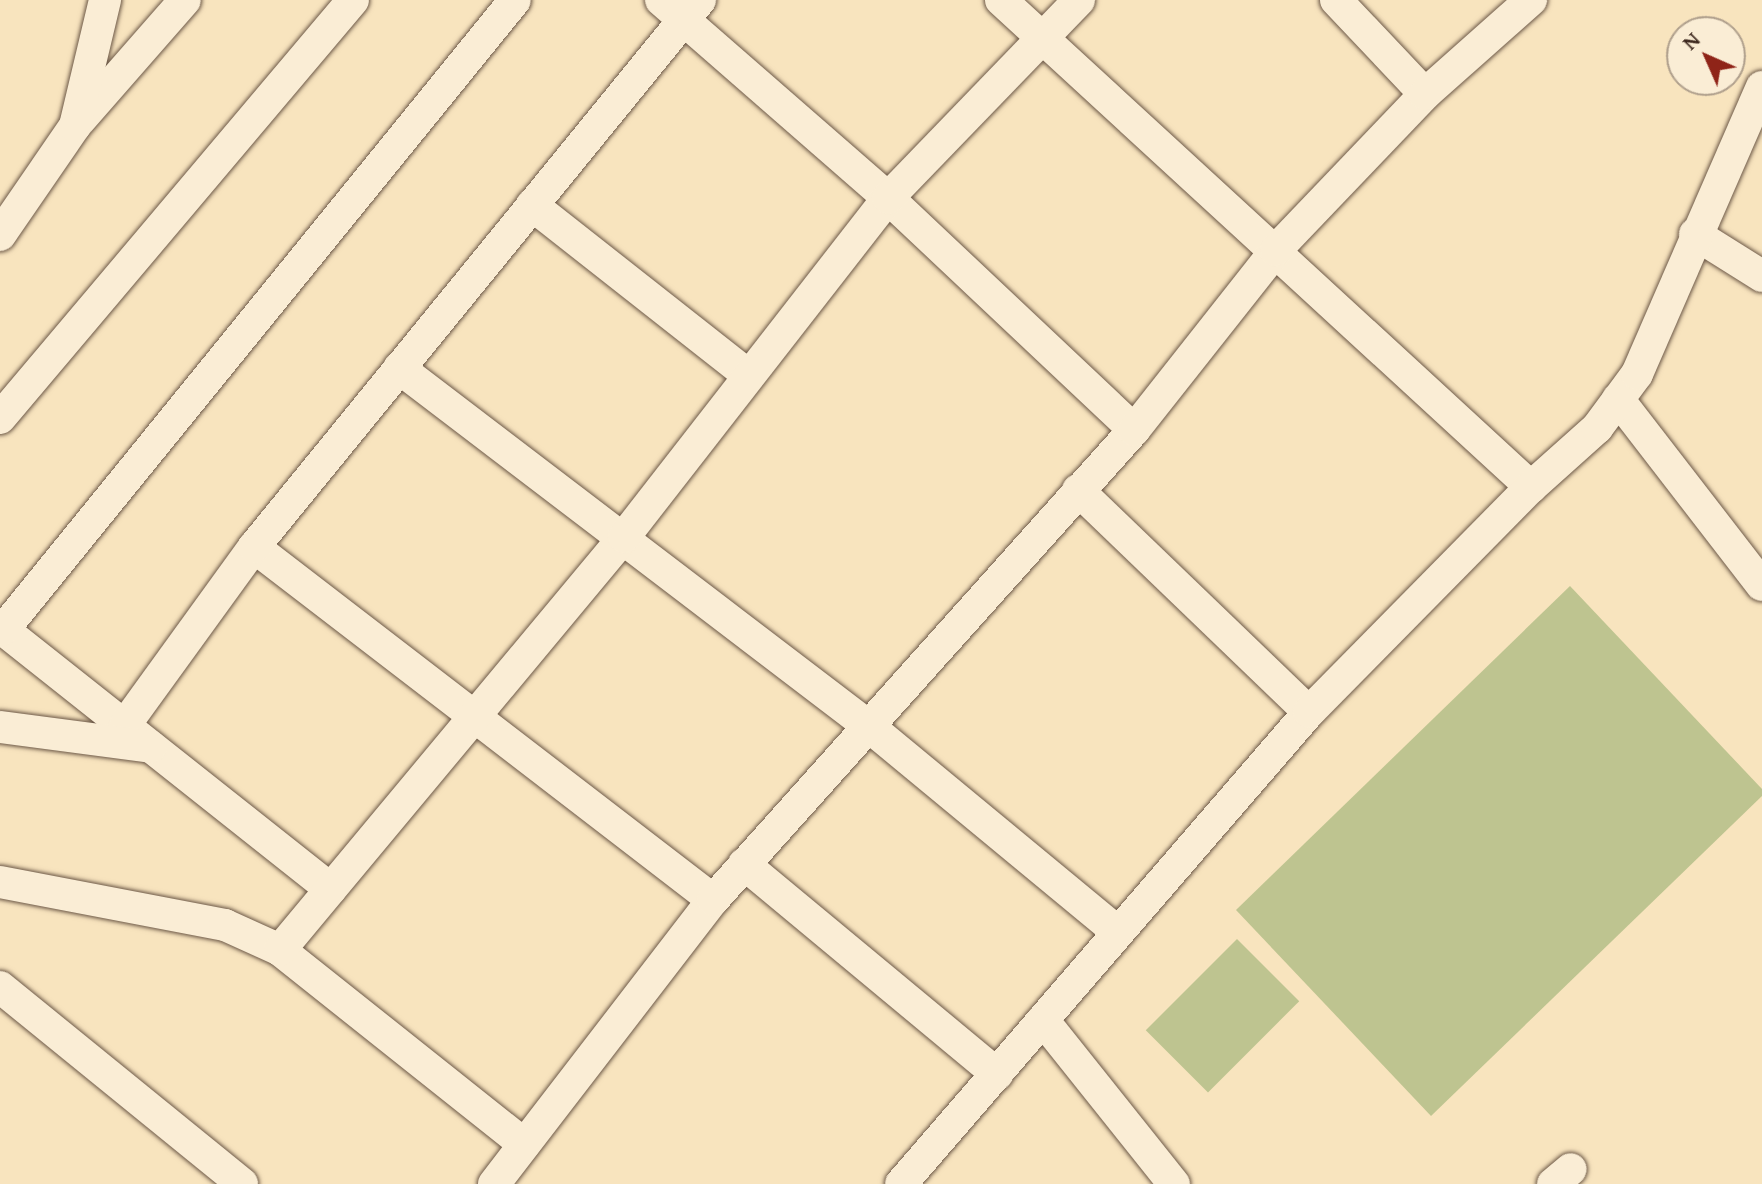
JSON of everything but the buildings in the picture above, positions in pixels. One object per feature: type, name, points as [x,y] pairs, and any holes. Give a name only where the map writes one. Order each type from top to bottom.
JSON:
[{"type":"street","points":[[75,126],[105,0]]},
{"type":"street","points":[[0,235],[75,126],[185,0]]},
{"type":"street","points":[[0,418],[353,0]]},
{"type":"street","points":[[331,889],[2,628],[515,0]]},
{"type":"street","points":[[1001,0],[1531,487]]},
{"type":"street","points":[[280,950],[624,537],[747,374],[888,198],[1040,35],[1079,0]]},
{"type":"street","points":[[1336,0],[1425,94]]},
{"type":"street","points":[[494,1184],[713,900],[871,728],[1134,430],[1276,250],[1425,94],[1531,0]]},
{"type":"street","points":[[125,725],[254,547],[532,205],[682,6],[1134,430]]},
{"type":"street","points":[[901,1184],[1309,712],[1531,487],[1597,428],[1637,374],[1695,234],[1762,87]]},
{"type":"street","points":[[532,205],[747,374]]},
{"type":"street","points":[[1695,234],[1762,276]]},
{"type":"street","points":[[399,368],[871,728],[1118,932]]},
{"type":"street","points":[[1618,399],[1762,585]]},
{"type":"street","points":[[1078,490],[1309,712]]},
{"type":"street","points":[[254,547],[713,900]]},
{"type":"street","points":[[0,727],[153,748]]},
{"type":"street","points":[[744,864],[997,1074]]},
{"type":"street","points":[[0,882],[225,925],[280,950],[524,1144]]},
{"type":"street","points":[[0,987],[242,1184]]},
{"type":"street","points":[[1043,1020],[1174,1184]]},
{"type":"green space","points":[[1570,586],[1762,789],[1762,796],[1431,1116],[1236,910]]},
{"type":"green space","points":[[1237,939],[1299,1001],[1208,1092],[1146,1030]]}]
